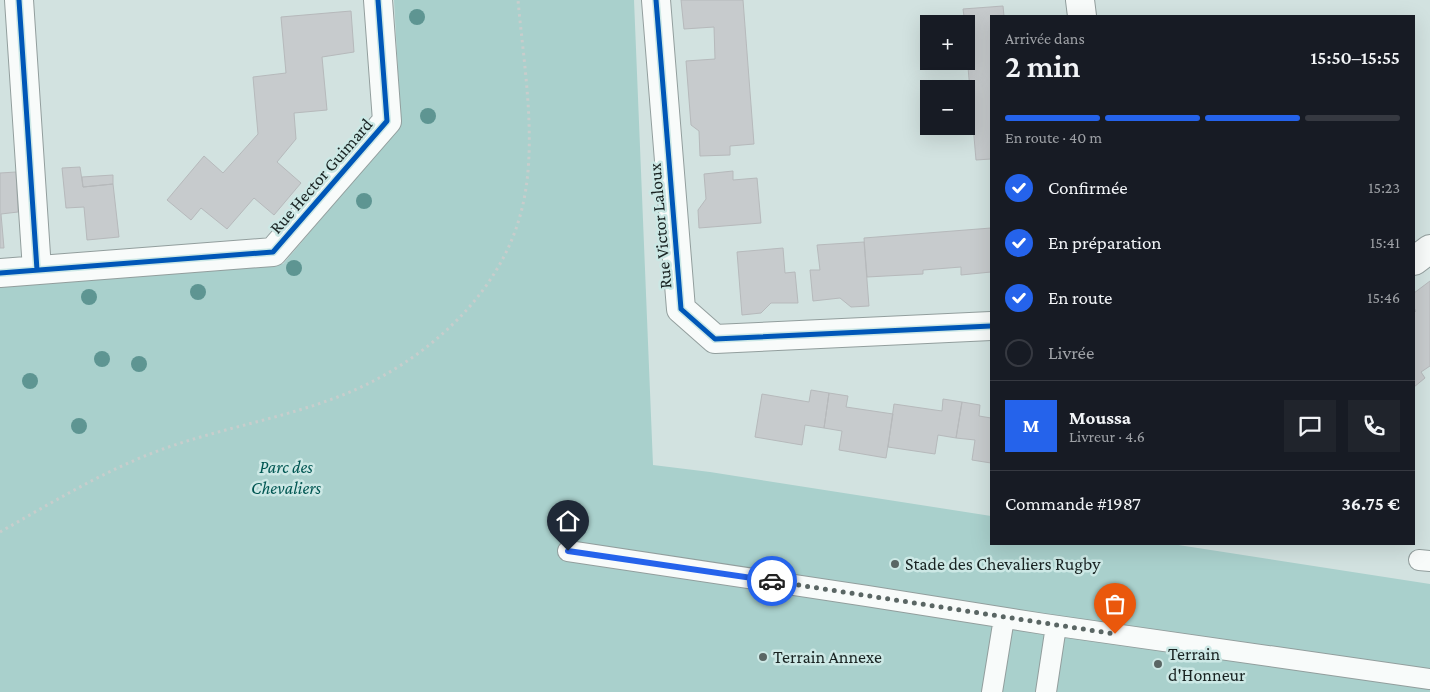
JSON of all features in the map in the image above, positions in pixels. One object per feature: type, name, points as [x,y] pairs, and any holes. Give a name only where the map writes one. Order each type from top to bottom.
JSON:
[{"type":"street","points":[[19,0],[37,270]]},
{"type":"street","name":"Rue Hector Guimard","points":[[0,273],[274,252],[387,121],[378,0]]},
{"type":"street","name":"Rue Victor Laloux","points":[[656,0],[681,309],[715,339],[990,326]]},
{"type":"street","points":[[1080,0],[1082,15]]},
{"type":"street","points":[[1415,260],[1430,249]]},
{"type":"lane","points":[[568,551],[1056,626],[1430,679]]},
{"type":"lane","points":[[992,692],[1004,618]]},
{"type":"lane","points":[[1046,692],[1056,626]]},
{"type":"path","points":[[0,532],[121,465],[165,448],[335,398],[365,385],[403,363],[435,339],[461,316],[495,273],[510,246],[520,215],[526,185],[529,123],[518,0]]},
{"type":"green space","name":"Parc des Chevaliers","points":[[394,0],[634,0],[653,465],[710,472],[990,516],[990,545],[1178,545],[1430,584],[1430,692],[0,692],[0,286],[283,264],[401,125]]},
{"type":"building","points":[[681,0],[743,0],[754,144],[730,146],[730,155],[700,156],[699,131],[691,125],[686,61],[715,59],[714,27],[684,29]]},
{"type":"building","points":[[1003,6],[1004,15],[990,15],[990,159],[976,160],[974,135],[975,80],[969,80],[968,70],[975,70],[975,15],[964,15],[963,9]]},
{"type":"building","points":[[351,11],[354,52],[322,57],[327,110],[294,113],[296,139],[277,162],[301,183],[274,215],[254,198],[227,229],[201,208],[191,220],[167,200],[204,156],[223,173],[258,134],[253,77],[286,73],[281,17]]},
{"type":"building","points":[[80,167],[83,187],[113,184],[119,237],[87,240],[84,207],[66,208],[62,168]]},
{"type":"building","points":[[733,171],[733,180],[757,178],[761,223],[699,228],[698,210],[706,199],[704,174]]},
{"type":"building","points":[[16,172],[18,212],[1,214],[4,248],[0,248],[0,173]]},
{"type":"building","points":[[113,175],[113,184],[83,187],[82,177]]},
{"type":"building","points":[[990,228],[990,272],[961,275],[961,267],[923,270],[923,274],[867,277],[864,238]]},
{"type":"building","points":[[864,242],[869,306],[851,307],[840,298],[813,301],[810,270],[820,270],[817,245]]},
{"type":"building","points":[[783,248],[785,273],[795,272],[798,303],[771,303],[761,313],[742,315],[737,252]]},
{"type":"building","points":[[1430,281],[1430,366],[1421,372],[1425,378],[1415,386],[1416,311],[1415,292]]},
{"type":"building","points":[[811,390],[829,393],[824,428],[805,425],[802,445],[755,437],[762,394],[809,402]]},
{"type":"building","points":[[829,393],[848,396],[846,407],[893,414],[886,458],[839,450],[842,431],[824,428]]},
{"type":"building","points":[[943,399],[962,402],[956,438],[938,435],[935,454],[888,447],[894,404],[942,411]]},
{"type":"building","points":[[962,402],[980,405],[979,416],[990,418],[990,463],[972,460],[975,440],[956,438]]},
{"type":"cycle path","points":[[19,0],[37,270]]},
{"type":"cycle path","points":[[0,273],[273,252],[387,121],[378,0]]},
{"type":"cycle path","points":[[656,0],[681,309],[715,339],[990,326]]},
{"type":"way so far","points":[[772,581],[1115,634]]},
{"type":"place","name":"Stade des Chevaliers Rugby","points":[[895,564]]},
{"type":"place","name":"Terrain Annexe","points":[[763,657]]},
{"type":"place","name":"Terrain d'Honneur","points":[[1158,664]]},
{"type":"route","points":[[568,551],[772,581]]}]
